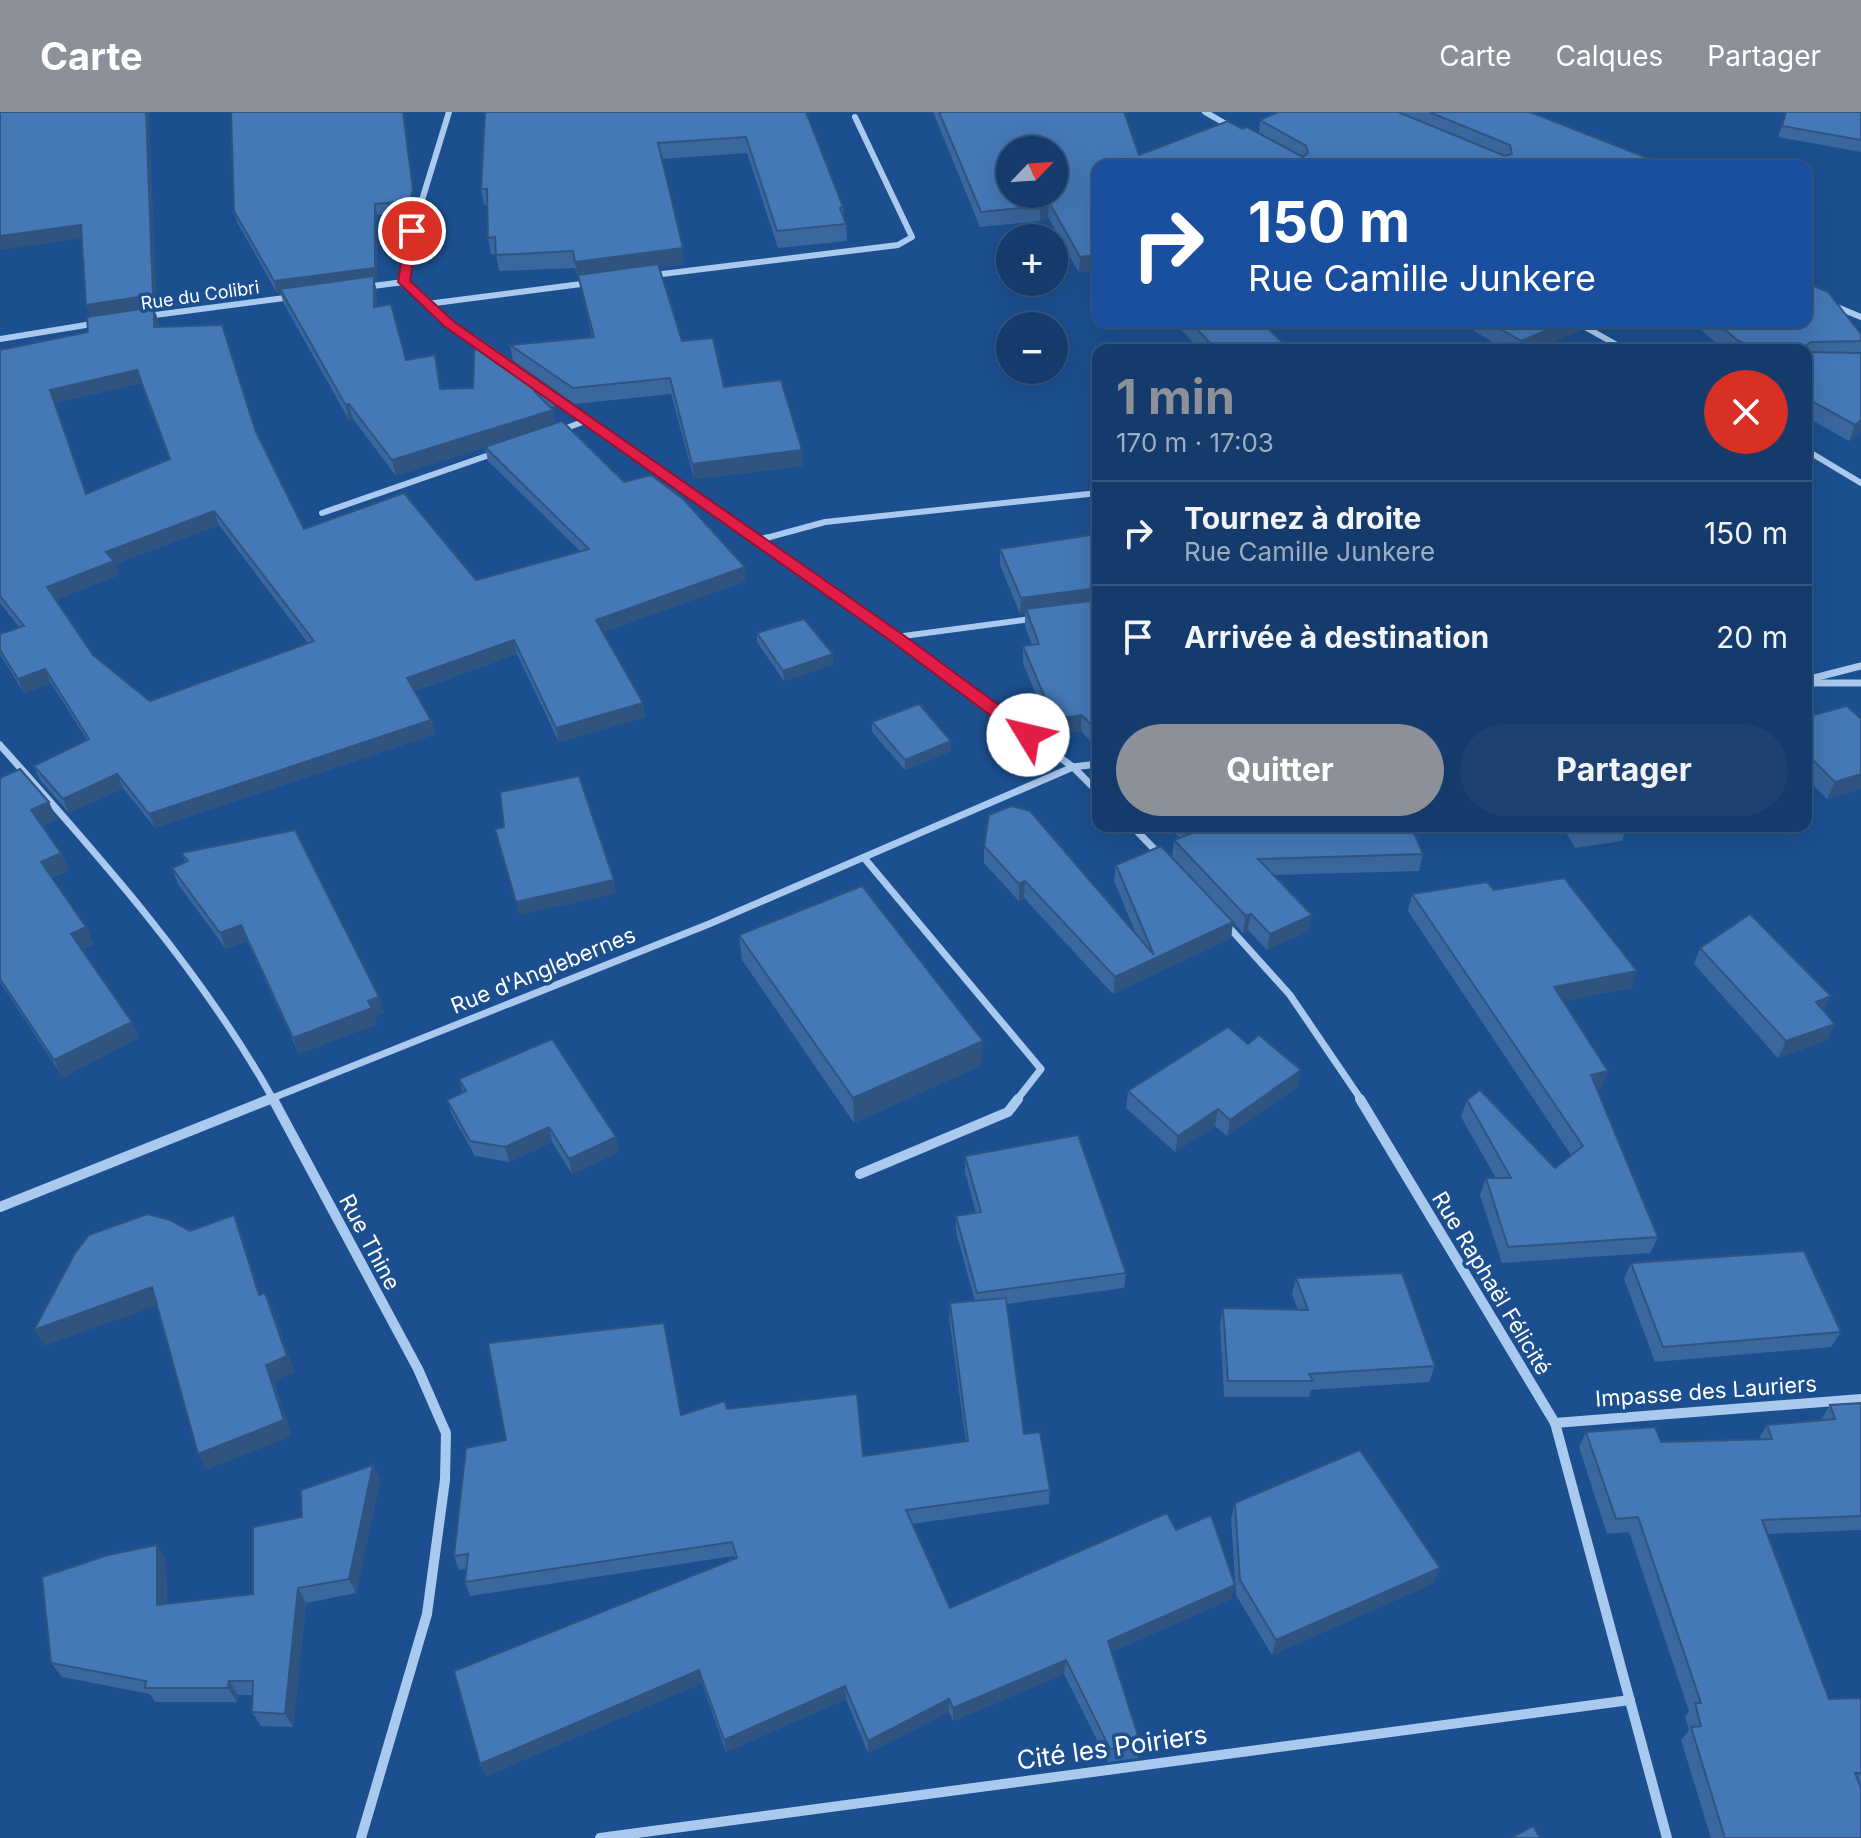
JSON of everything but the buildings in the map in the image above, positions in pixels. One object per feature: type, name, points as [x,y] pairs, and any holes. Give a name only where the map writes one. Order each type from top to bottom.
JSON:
[{"type":"street","points":[[404,282],[407,249],[449,112]]},
{"type":"street","points":[[1205,112],[1246,136]]},
{"type":"street","points":[[649,276],[898,245],[912,237],[855,117]]},
{"type":"street","points":[[358,288],[404,282]]},
{"type":"street","points":[[404,282],[427,304],[487,350]]},
{"type":"street","points":[[427,304],[601,282]]},
{"type":"street","name":"Rue du Colibri","points":[[146,316],[297,296]]},
{"type":"street","points":[[1820,299],[1861,317]]},
{"type":"street","points":[[0,339],[101,323]]},
{"type":"street","points":[[1587,328],[1615,344]]},
{"type":"street","points":[[537,385],[896,637],[1073,767],[1092,786]]},
{"type":"street","points":[[558,430],[588,420]]},
{"type":"street","points":[[322,513],[499,451]]},
{"type":"street","points":[[1812,454],[1861,483]]},
{"type":"street","points":[[759,540],[825,522],[1092,494]]},
{"type":"street","points":[[1812,680],[1861,666]]},
{"type":"street","points":[[1812,682],[1861,683]]},
{"type":"street","name":"Rue Thine","points":[[0,745],[82,837],[212,1002],[272,1097],[418,1369],[446,1433],[445,1480],[427,1614],[361,1838]]},
{"type":"street","name":"Rue d'Anglebernes","points":[[0,1207],[865,859],[1073,767],[1092,765]]},
{"type":"street","points":[[1138,832],[1171,865]]},
{"type":"street","points":[[860,1174],[1008,1112],[1041,1069],[865,859]]},
{"type":"street","name":"Rue Raphaël Félicité","points":[[1220,917],[1290,995],[1347,1077],[1555,1423],[1667,1838]]},
{"type":"street","name":"Impasse des Lauriers","points":[[1555,1423],[1861,1399]]},
{"type":"street","name":"Cité les Poiriers","points":[[600,1838],[1630,1700]]},
{"type":"lane","points":[[896,637],[1036,618]]},
{"type":"route","points":[[412,231],[404,282],[449,323],[896,637],[1028,735]]}]
